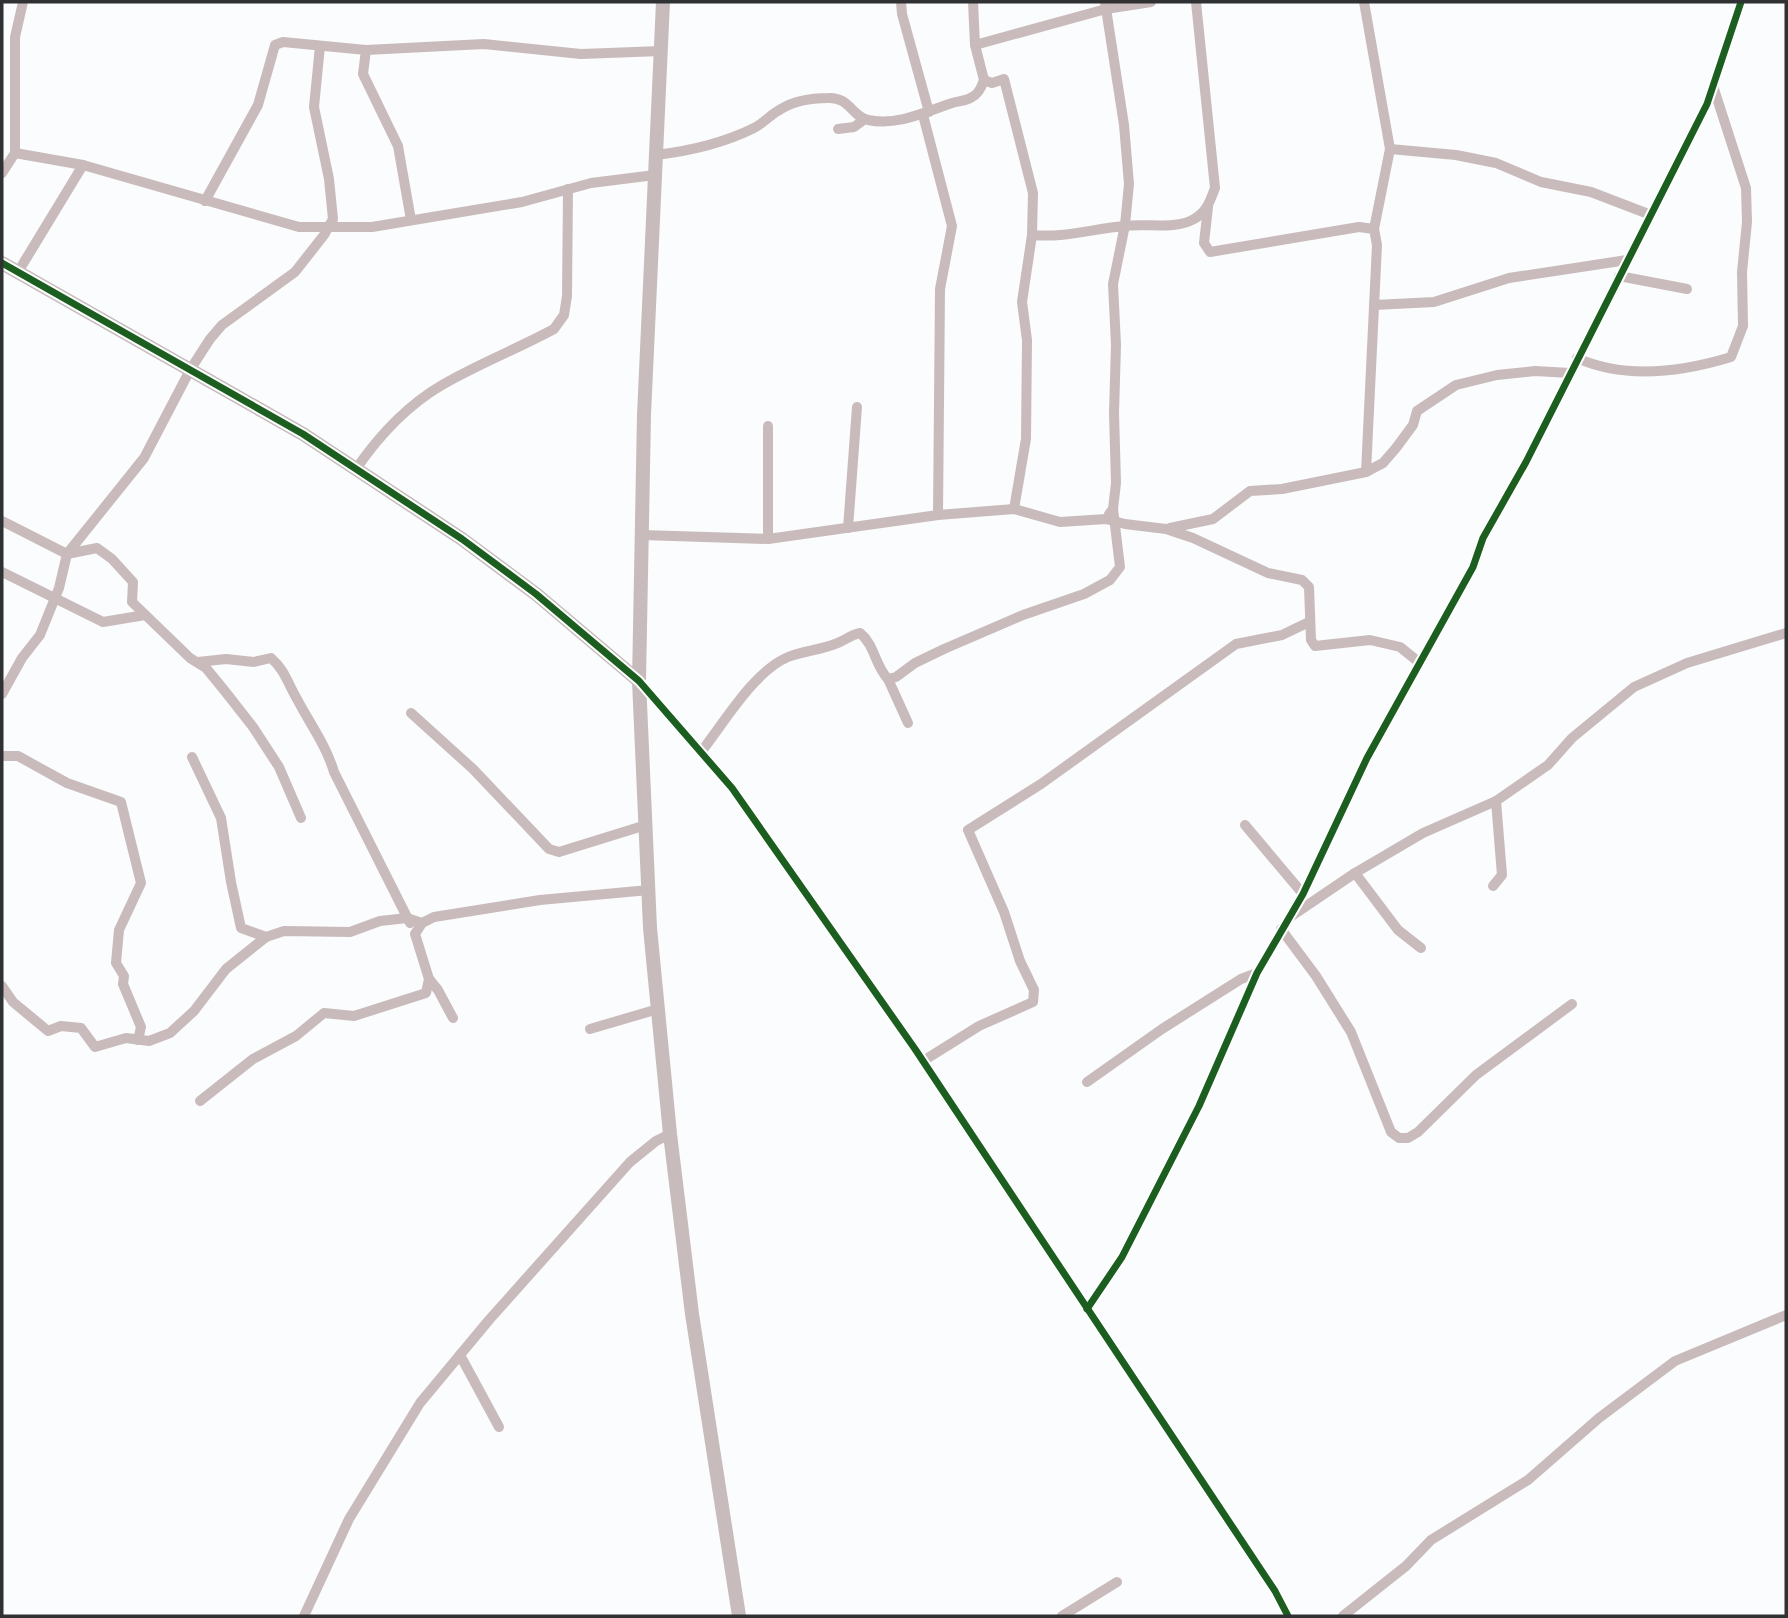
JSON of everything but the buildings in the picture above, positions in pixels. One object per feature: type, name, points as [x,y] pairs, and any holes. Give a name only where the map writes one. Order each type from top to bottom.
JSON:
[{"type":"main road","points":[[663,2],[644,415],[639,681],[649,890],[670,1134],[692,1314],[739,1616]]},
{"type":"main road","points":[[2,263],[303,434],[462,539],[536,594],[639,681]]},
{"type":"street","points":[[2,173],[15,153],[15,37],[23,2]]},
{"type":"street","points":[[901,2],[952,226],[940,289],[938,515]]},
{"type":"street","points":[[973,2],[975,45],[985,84]]},
{"type":"street","points":[[975,45],[1105,6],[1151,2]]},
{"type":"street","points":[[1195,2],[1214,188],[1208,207],[1204,243],[1210,251],[1359,227],[1374,229]]},
{"type":"street","points":[[1364,2],[1390,149],[1374,229],[1377,245],[1366,472]]},
{"type":"street","points":[[1087,1309],[1122,1257],[1199,1106],[1257,973],[1303,894],[1367,758],[1473,567],[1483,538],[1526,462],[1686,148],[1713,86],[1741,2]]},
{"type":"street","points":[[888,679],[944,649],[1023,615],[1084,594],[1110,580],[1120,566],[1110,520],[1116,483],[1113,284],[1125,225],[1129,184],[1125,137],[1105,6]]},
{"type":"street","points":[[205,201],[258,105],[275,45],[283,42],[366,50],[484,44],[581,54],[661,51]]},
{"type":"street","points":[[2,694],[22,658],[40,635],[55,597],[67,554],[144,458],[190,370],[222,325],[295,272],[315,248],[333,219],[329,179],[314,107],[320,46]]},
{"type":"street","points":[[366,50],[363,74],[398,146],[411,220]]},
{"type":"street","points":[[656,155],[683,152],[731,138],[756,127],[780,109],[796,102],[827,97],[842,99],[865,119],[883,121],[926,114],[972,97],[985,84],[1004,79],[1033,193],[1032,235],[1023,302],[1027,340],[1026,439],[1014,509]]},
{"type":"street","points":[[1577,358],[1590,364],[1627,371],[1654,372],[1705,365],[1731,357],[1743,326],[1742,272],[1747,222],[1746,188],[1713,86]]},
{"type":"street","points":[[838,129],[854,127],[865,119]]},
{"type":"street","points":[[1390,149],[1456,155],[1496,163],[1541,182],[1591,192],[1651,215]]},
{"type":"street","points":[[15,153],[83,164],[299,226],[372,227],[522,202],[591,183],[655,175]]},
{"type":"street","points":[[18,272],[83,164]]},
{"type":"street","points":[[356,469],[373,444],[409,410],[440,386],[554,329],[564,315],[567,296],[568,189]]},
{"type":"street","points":[[1032,235],[1049,236],[1125,225],[1182,224],[1196,218],[1208,207]]},
{"type":"street","points":[[299,226],[315,248]]},
{"type":"street","points":[[1374,305],[1434,303],[1509,278],[1627,260]]},
{"type":"street","points":[[1619,276],[1687,289]]},
{"type":"street","points":[[1166,528],[1213,519],[1250,491],[1282,489],[1366,472],[1383,463],[1396,448],[1413,425],[1418,411],[1456,384],[1497,375],[1535,371],[1570,373]]},
{"type":"street","points":[[848,528],[857,407]]},
{"type":"street","points":[[768,426],[768,539]]},
{"type":"street","points":[[642,535],[768,539],[938,515],[1014,509],[1060,522],[1110,520],[1166,528],[1268,573],[1301,580],[1309,587],[1309,622],[1311,640],[1315,646],[1370,640],[1400,647],[1420,663]]},
{"type":"street","points":[[2,521],[67,554],[97,548],[112,559],[133,582],[132,602],[206,668],[253,727],[279,767],[301,818]]},
{"type":"street","points":[[2,572],[103,622],[145,615]]},
{"type":"street","points":[[923,1061],[979,1026],[1025,1007],[1033,1002],[1034,997],[1034,990],[1020,961],[1004,912],[968,830],[1041,784],[1142,714],[1236,644],[1282,635],[1309,622]]},
{"type":"street","points":[[1288,918],[1355,873],[1423,833],[1496,801],[1548,765],[1572,738],[1634,687],[1688,663],[1786,633]]},
{"type":"street","points":[[701,752],[767,671],[786,658],[836,644],[851,635],[860,634],[868,640],[882,674],[888,679],[908,723]]},
{"type":"street","points":[[198,662],[226,659],[254,662],[271,658],[282,667],[293,693],[327,751],[334,772],[415,934],[429,979],[453,1018]]},
{"type":"street","points":[[639,681],[732,788],[923,1061],[1275,1591],[1288,1616]]},
{"type":"street","points":[[411,713],[473,769],[549,849],[559,852],[646,825]]},
{"type":"street","points":[[2,756],[18,756],[67,783],[121,802],[141,883],[118,930],[116,963],[124,976],[123,984],[141,1027],[138,1040]]},
{"type":"street","points":[[192,757],[221,818],[241,928],[266,937]]},
{"type":"street","points":[[1493,886],[1502,875],[1496,801]]},
{"type":"street","points":[[1245,825],[1303,894]]},
{"type":"street","points":[[1355,873],[1398,930],[1421,948]]},
{"type":"street","points":[[415,934],[422,923],[434,917],[540,900],[649,890]]},
{"type":"street","points":[[2,986],[13,1002],[48,1031],[61,1026],[81,1028],[95,1047],[126,1038],[149,1041],[170,1034],[194,1011],[226,969],[266,937],[284,930],[350,932],[380,921],[407,918],[422,923]]},
{"type":"street","points":[[1282,929],[1316,975],[1352,1032],[1391,1132],[1399,1138],[1408,1138],[1418,1132],[1476,1075],[1572,1004]]},
{"type":"street","points":[[1087,1082],[1223,990],[1257,973]]},
{"type":"street","points":[[200,1101],[253,1059],[296,1036],[324,1013],[354,1016],[390,1006],[426,993],[429,979]]},
{"type":"street","points":[[590,1029],[658,1009]]},
{"type":"street","points":[[304,1616],[349,1519],[420,1403],[489,1320],[630,1162],[656,1141],[670,1134]]},
{"type":"street","points":[[1343,1616],[1406,1566],[1432,1540],[1528,1480],[1599,1418],[1675,1361],[1786,1315]]},
{"type":"street","points":[[460,1355],[499,1427]]},
{"type":"street","points":[[1062,1616],[1117,1582]]},
{"type":"cycle path","points":[[1087,1309],[1122,1257],[1199,1106],[1257,973],[1303,894],[1367,758],[1473,567],[1483,538],[1526,462],[1707,104],[1741,2]]},
{"type":"cycle path","points":[[2,263],[303,434],[462,539],[536,594],[639,681],[732,788],[915,1049],[1275,1591],[1288,1616]]}]
